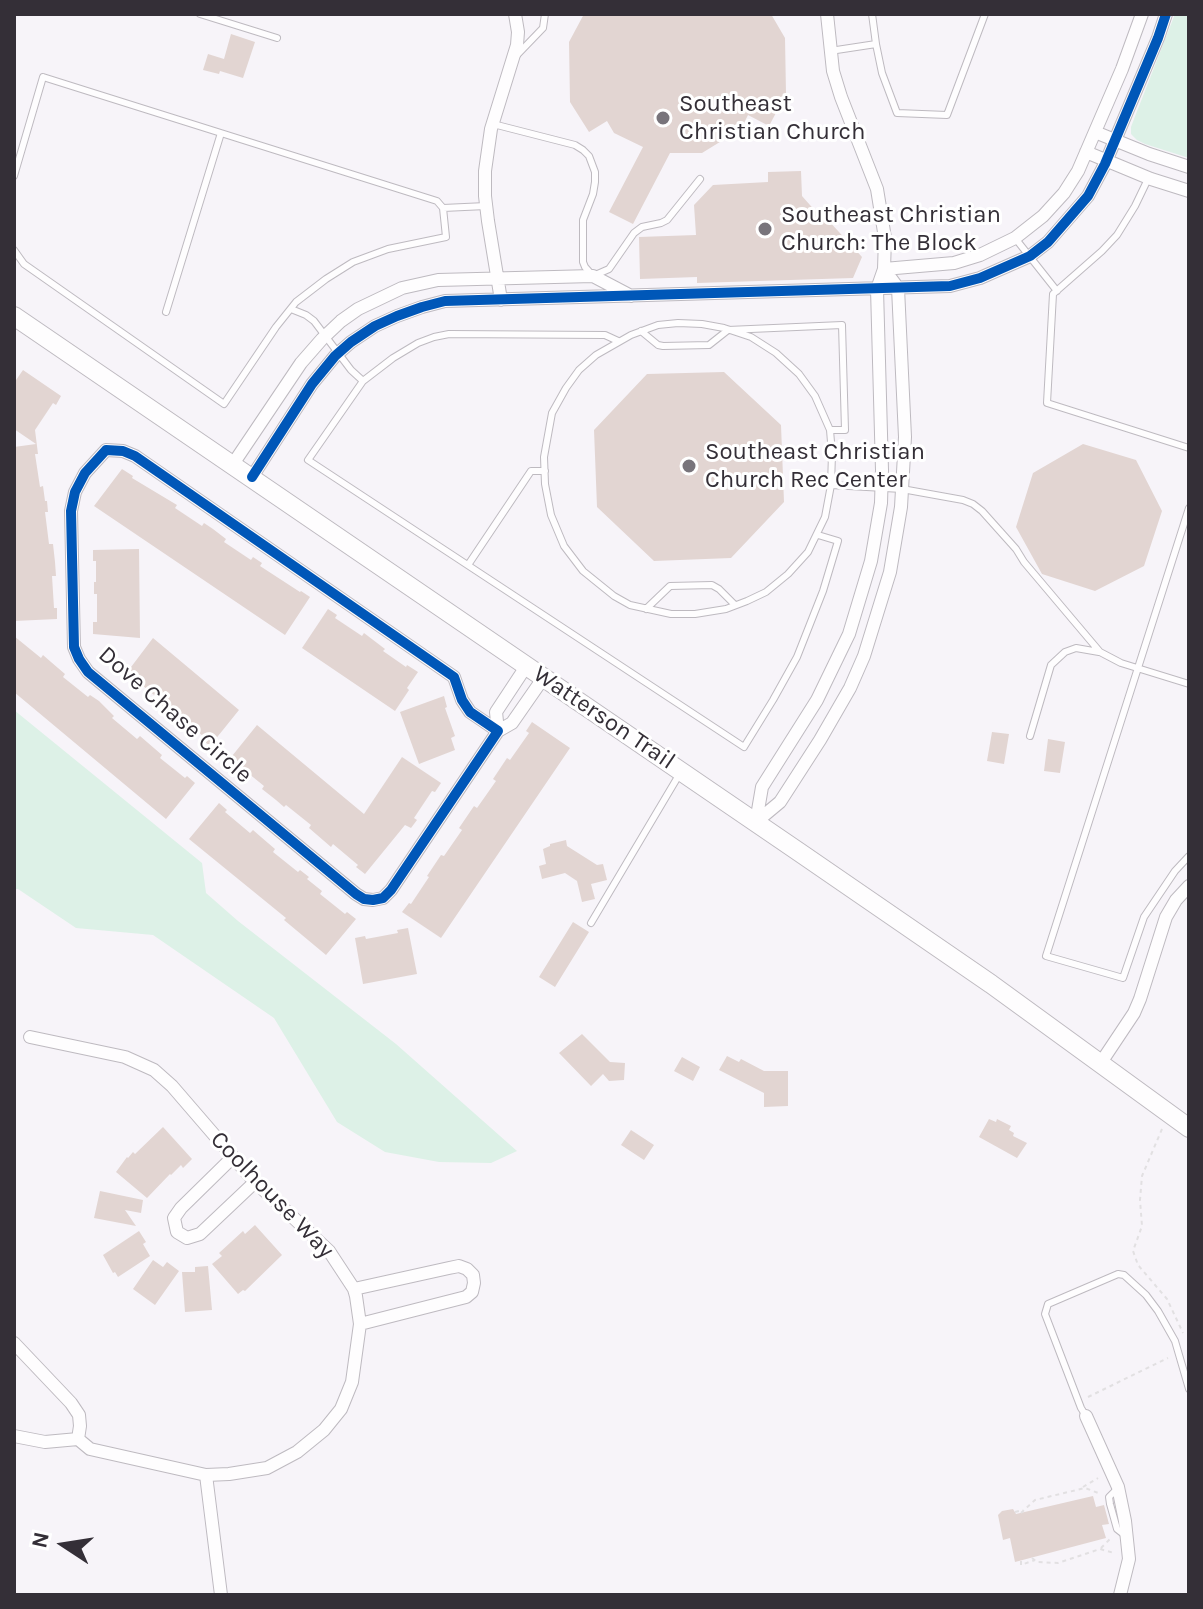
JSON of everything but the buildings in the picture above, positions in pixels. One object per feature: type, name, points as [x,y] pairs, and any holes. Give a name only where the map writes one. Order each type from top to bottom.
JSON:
[{"type":"main road","name":"Watterson Trail","points":[[14,316],[991,984],[1189,1128]]},
{"type":"street","points":[[501,300],[486,206],[485,171],[493,124],[514,58],[518,32],[515,14]]},
{"type":"street","points":[[884,269],[954,263],[980,255],[1015,238],[1043,216],[1064,193],[1078,171],[1142,14]]},
{"type":"street","points":[[252,477],[312,384],[338,353],[375,326],[422,307],[445,301],[950,286],[980,278],[1030,256],[1048,242],[1088,196],[1106,162],[1166,14]]},
{"type":"street","points":[[756,822],[762,787],[817,700],[849,634],[871,561],[881,487],[877,289],[884,269],[885,238],[877,189],[833,71],[827,19]]},
{"type":"street","points":[[1095,132],[1189,167]]},
{"type":"street","points":[[1086,152],[1149,179],[1189,191]]},
{"type":"street","points":[[756,822],[780,802],[835,716],[864,656],[890,572],[897,535],[905,437],[898,288],[884,269]]},
{"type":"street","points":[[551,299],[574,290],[593,276]]},
{"type":"street","points":[[233,464],[301,363],[326,335],[358,309],[402,288],[438,280],[593,276],[632,296]]},
{"type":"street","name":"Dove Chase Circle","points":[[498,731],[470,712],[454,677],[135,456],[123,451],[106,450],[85,473],[75,492],[71,511],[74,647],[79,659],[88,672],[364,899],[383,898],[391,890],[498,731],[512,723],[544,677]]},
{"type":"street","name":"Dove Chase Circle","points":[[498,731],[496,712],[527,665]]},
{"type":"street","points":[[1100,1064],[1134,1013],[1166,917],[1189,886]]},
{"type":"street","name":"Coolhouse Way","points":[[14,1436],[45,1442],[78,1439],[90,1449],[206,1475],[245,1473],[267,1468],[308,1445],[341,1409],[352,1382],[360,1324],[354,1289],[329,1251],[255,1182],[172,1086],[154,1070],[125,1057],[30,1037]]},
{"type":"street","points":[[233,1157],[181,1208],[174,1218],[177,1232],[187,1238],[200,1234],[255,1182]]},
{"type":"street","points":[[354,1289],[459,1266],[473,1275],[472,1292],[466,1297],[360,1324]]},
{"type":"street","points":[[14,1343],[79,1415],[78,1439]]},
{"type":"street","points":[[1083,1412],[1118,1487],[1125,1521],[1121,1535],[1129,1559],[1120,1595]]},
{"type":"street","points":[[206,1475],[221,1595]]},
{"type":"lane","points":[[200,14],[277,38]]},
{"type":"lane","points":[[514,58],[543,28],[545,14]]},
{"type":"lane","points":[[817,14],[827,19]]},
{"type":"lane","points":[[872,14],[882,73],[897,113],[947,115],[985,14]]},
{"type":"lane","points":[[830,51],[876,44]]},
{"type":"lane","points":[[14,176],[43,77],[437,201],[443,208],[446,237],[388,249],[353,262],[326,279],[296,302],[224,404],[24,264],[14,250]]},
{"type":"lane","points":[[493,124],[575,145],[589,156],[595,182],[583,220],[583,262],[593,276],[609,269],[634,233],[642,227],[667,220],[700,179]]},
{"type":"lane","points":[[166,312],[221,133]]},
{"type":"lane","points":[[1149,179],[1117,235],[1053,294],[1047,403],[1189,448]]},
{"type":"lane","points":[[443,208],[486,206]]},
{"type":"lane","points":[[1015,238],[1057,291]]},
{"type":"lane","points":[[291,309],[306,315],[363,381]]},
{"type":"lane","points":[[702,324],[751,337],[776,353],[799,374],[815,396],[830,430],[831,485],[818,535],[808,552],[788,574],[766,592],[735,605],[695,614],[671,614],[630,605],[583,571],[564,546],[551,515],[544,457],[552,413],[579,370],[618,341],[641,331],[658,325],[702,324]]},
{"type":"lane","points":[[641,331],[658,345],[709,345],[728,330],[842,325],[845,430],[830,430]]},
{"type":"lane","points":[[618,341],[605,335],[449,334],[418,343],[363,381],[308,460],[744,747],[797,657],[823,591],[838,541],[818,535]]},
{"type":"lane","points":[[468,565],[531,471],[545,471]]},
{"type":"lane","points":[[831,485],[902,489],[973,504],[1016,549],[1100,652]]},
{"type":"lane","points":[[1189,508],[1046,956],[1123,978],[1144,917],[1189,856]]},
{"type":"lane","points":[[646,609],[670,586],[712,585],[735,605]]},
{"type":"lane","points":[[1030,736],[1051,665],[1065,652],[1076,648],[1100,652],[1121,663],[1189,684]]},
{"type":"lane","points":[[591,923],[681,771]]},
{"type":"lane","points":[[1083,1412],[1045,1314],[1048,1304],[1118,1274],[1124,1275],[1146,1295],[1158,1311],[1175,1341],[1189,1389]]},
{"type":"path","points":[[1163,1129],[1142,1176],[1142,1226],[1133,1251],[1138,1265],[1167,1299],[1184,1333]]},
{"type":"path","points":[[1083,1412],[1086,1406],[1083,1399],[1179,1353]]},
{"type":"path","points":[[1081,1489],[1104,1474]]},
{"type":"path","points":[[1015,1512],[1023,1511],[1035,1500],[1085,1488],[1104,1495]]},
{"type":"path","points":[[1021,1561],[1021,1565],[1034,1559],[1058,1563],[1100,1549],[1121,1535]]},
{"type":"path","points":[[1100,1549],[1119,1555]]},
{"type":"green space","points":[[1175,14],[1189,14],[1189,158],[1145,144],[1131,134],[1131,127]]},
{"type":"green space","points":[[14,710],[202,863],[206,893],[396,1044],[517,1151],[491,1163],[439,1162],[385,1152],[337,1122],[274,1018],[153,935],[76,928],[14,889]]},
{"type":"cycle path","points":[[252,477],[312,384],[335,356],[375,326],[422,307],[445,301],[950,286],[980,278],[1030,256],[1048,242],[1088,196],[1105,164],[1166,14]]},
{"type":"cycle path","points":[[106,450],[123,451],[135,456],[454,677],[470,712],[498,731],[383,898],[364,899],[356,894],[88,672],[79,659],[74,647],[71,511],[75,492],[85,473],[106,450]]},
{"type":"place","name":"Southeast Christian Church","points":[[663,118]]},
{"type":"place","name":"Southeast Christian Church: The Block","points":[[765,229]]},
{"type":"place","name":"Southeast Christian Church Rec Center","points":[[689,466]]}]
